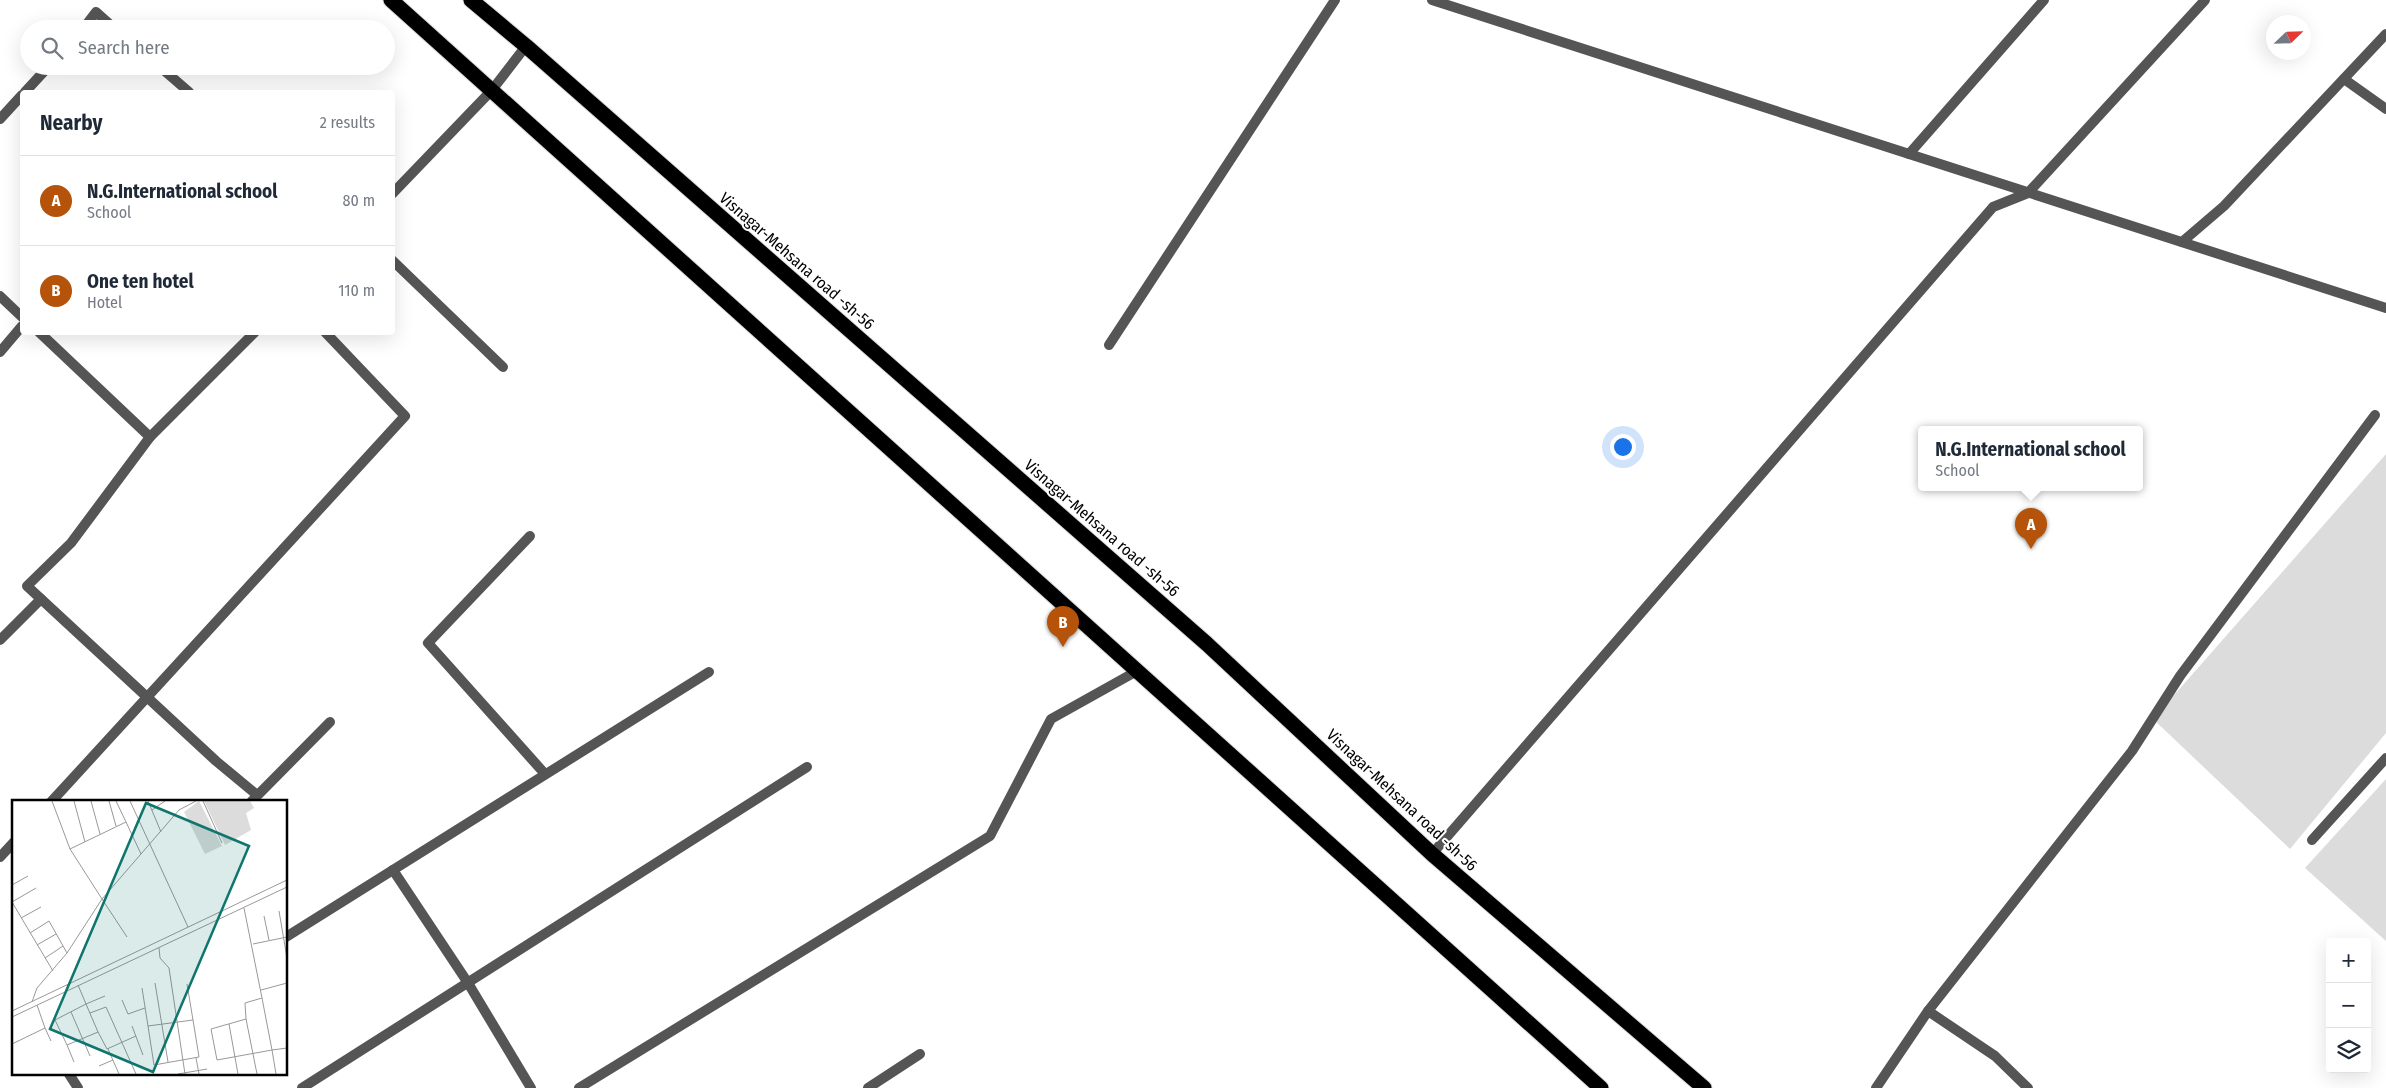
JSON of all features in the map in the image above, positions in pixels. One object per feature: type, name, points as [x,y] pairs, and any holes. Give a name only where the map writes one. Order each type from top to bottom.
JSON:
[{"type":"highway","points":[[391,0],[1601,1088]]},
{"type":"highway","name":"Visnagar-Mehsana road -sh-56","points":[[471,0],[526,46],[1207,644],[1432,854],[1704,1088]]},
{"type":"street","points":[[1109,344],[1335,0]]},
{"type":"street","points":[[1432,0],[2386,308]]},
{"type":"street","points":[[1909,154],[2044,0]]},
{"type":"street","points":[[1432,854],[1993,207],[2028,192],[2205,0]]},
{"type":"street","points":[[90,20],[96,12],[105,20]]},
{"type":"street","points":[[2182,242],[2224,206],[2386,34]]},
{"type":"street","points":[[395,191],[492,90],[526,46]]},
{"type":"street","points":[[28,90],[41,75]]},
{"type":"street","points":[[170,75],[188,90]]},
{"type":"street","points":[[2344,79],[2386,109]]},
{"type":"street","points":[[0,119],[20,98]]},
{"type":"street","points":[[395,263],[503,367]]},
{"type":"street","points":[[0,296],[20,315]]},
{"type":"street","points":[[0,352],[20,328]]},
{"type":"street","points":[[42,335],[150,437]]},
{"type":"street","points":[[251,335],[150,437],[71,543],[27,586],[254,798],[330,722]]},
{"type":"street","points":[[53,800],[405,416],[328,335]]},
{"type":"street","points":[[1876,1088],[1928,1011],[2132,751],[2180,676],[2375,415]]},
{"type":"street","points":[[530,536],[428,643],[545,774]]},
{"type":"street","points":[[0,640],[41,599]]},
{"type":"street","points":[[288,936],[709,672]]},
{"type":"street","points":[[579,1088],[990,836],[1051,720],[1137,672]]},
{"type":"street","points":[[2312,840],[2386,758]]},
{"type":"street","points":[[302,1088],[807,767]]},
{"type":"street","points":[[0,857],[12,844]]},
{"type":"street","points":[[393,870],[468,983],[531,1088]]},
{"type":"street","points":[[1928,1011],[1994,1056],[2028,1088]]},
{"type":"street","points":[[868,1088],[920,1054]]},
{"type":"street","points":[[70,1076],[78,1088]]},
{"type":"shaded area","points":[[2386,454],[2386,733],[2290,849],[2153,719]]},
{"type":"shaded area","points":[[2386,779],[2386,941],[2305,868]]},
{"type":"place","name":"N.G.International school","points":[[2031,549]]},
{"type":"place","name":"One ten hotel","points":[[1063,647]]}]
